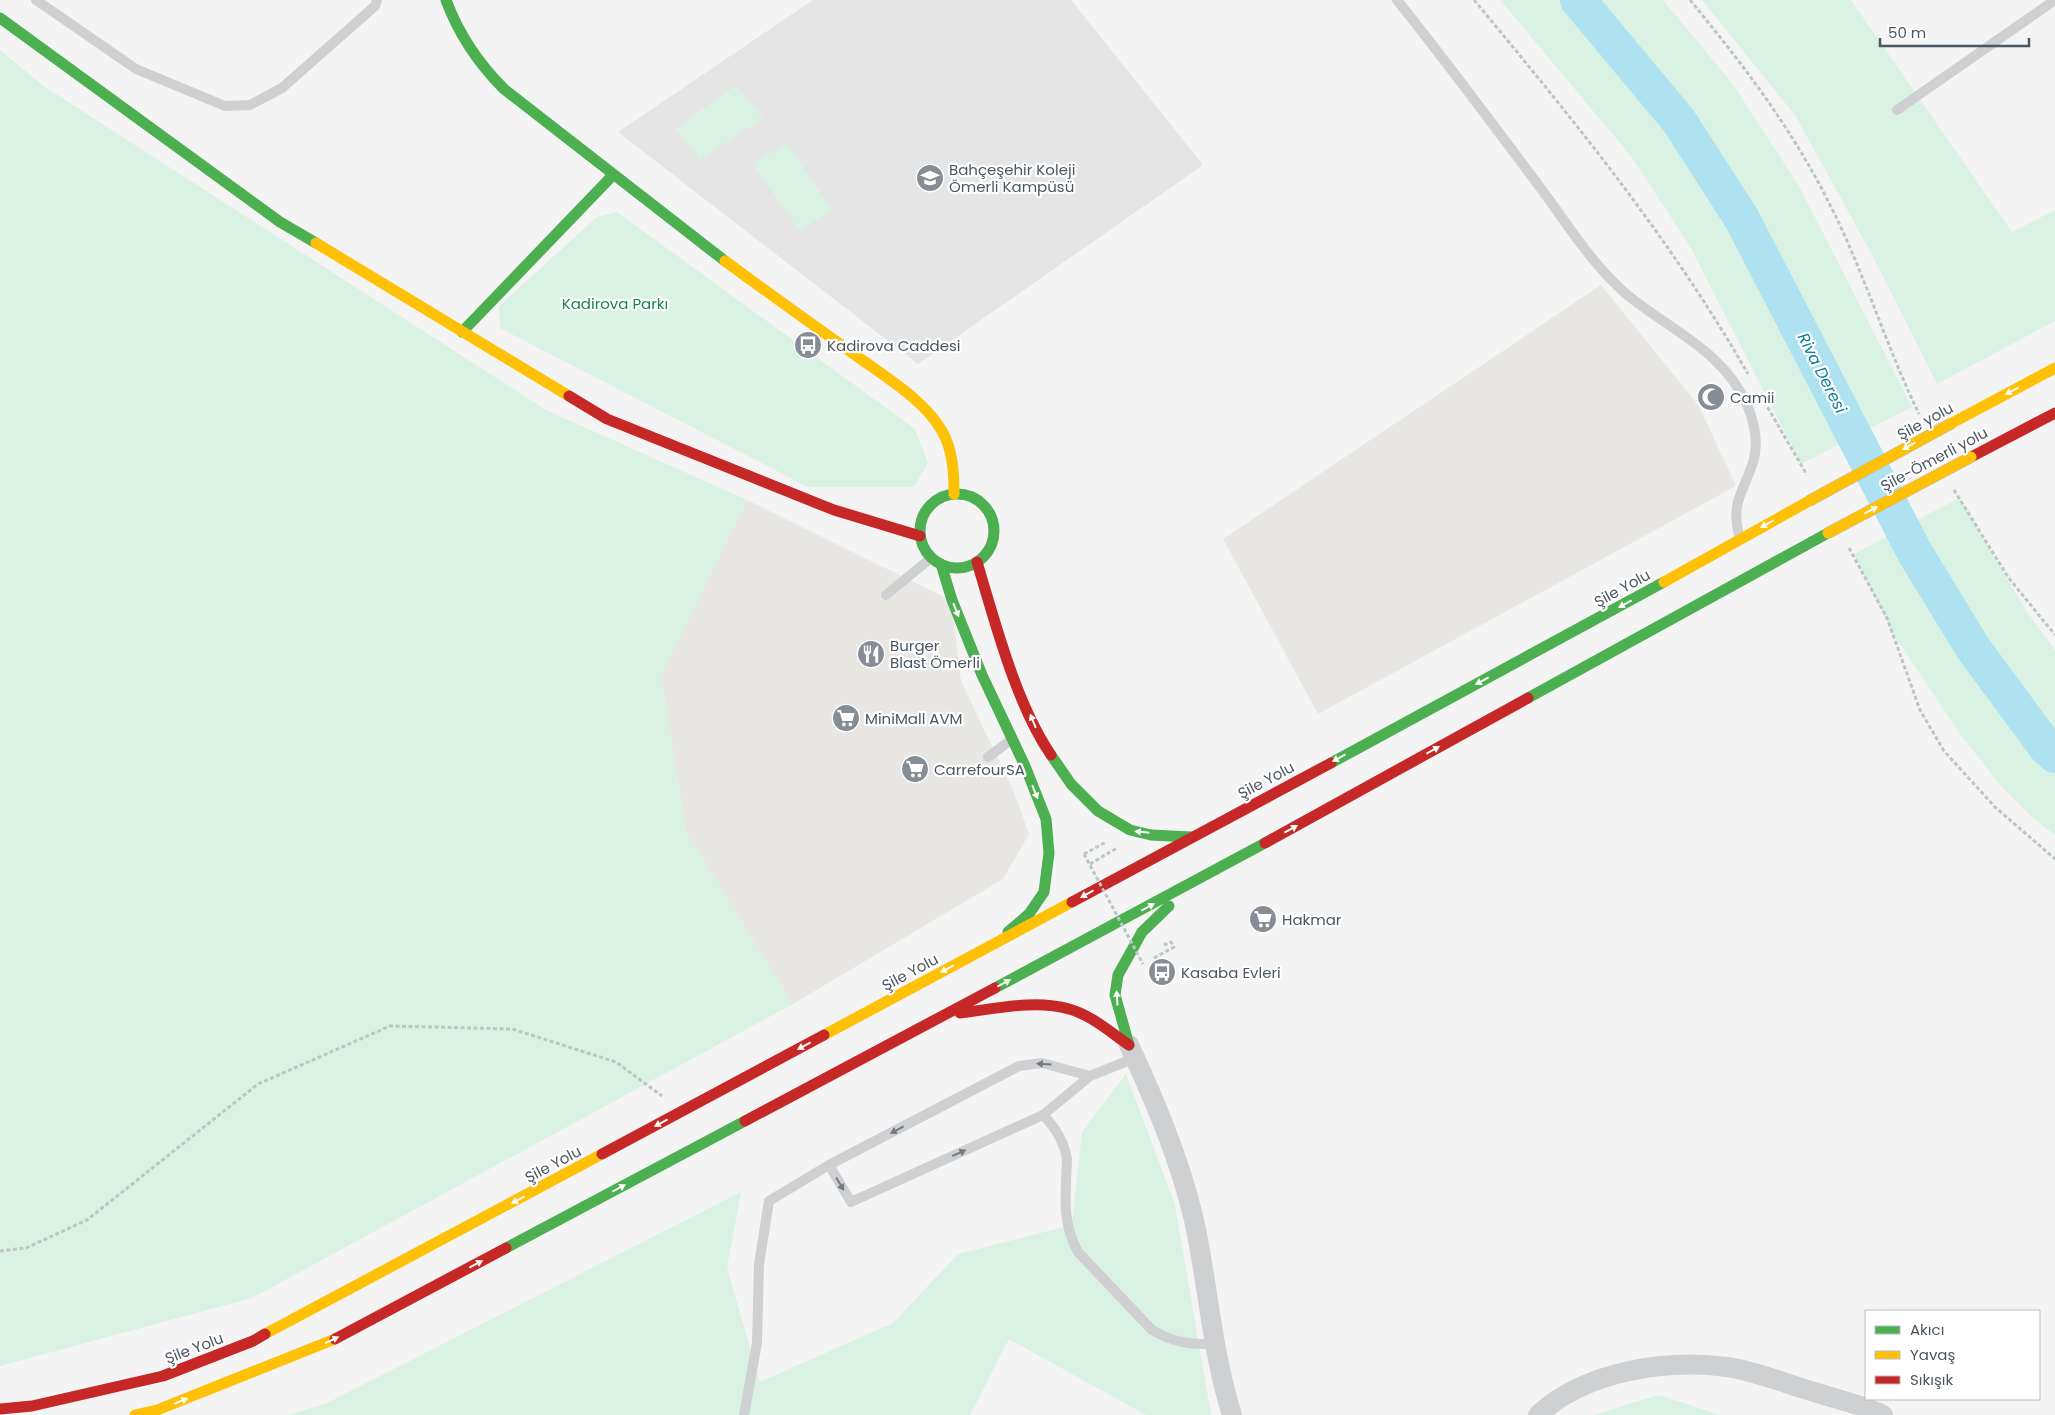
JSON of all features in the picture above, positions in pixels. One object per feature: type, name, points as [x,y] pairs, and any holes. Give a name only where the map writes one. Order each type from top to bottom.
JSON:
[{"type":"main road","points":[[446,0],[453,22],[464,42],[486,72],[504,89],[709,249],[888,379],[925,410],[937,423],[947,439],[954,470],[954,494]]},
{"type":"main road","points":[[0,18],[280,222],[607,419],[834,510],[920,536]]},
{"type":"main road","points":[[462,332],[613,175]]},
{"type":"main road","name":"Şile yolu","points":[[1809,500],[2055,368]]},
{"type":"main road","name":"Şile-Ömerli yolu","points":[[1196,881],[1828,533],[2055,413]]},
{"type":"main road","points":[[954,494],[966,495],[977,500],[986,508],[992,519],[994,531],[992,543],[977,562],[965,567],[953,568],[931,558],[924,548],[920,536],[920,524],[924,512],[932,503],[942,496],[954,494]]},
{"type":"main road","name":"Şile Yolu","points":[[0,1409],[32,1406],[163,1376],[253,1340],[1562,639],[1809,500]]},
{"type":"main road","points":[[977,562],[1003,649],[1040,739],[1075,790],[1096,811],[1132,831],[1191,837]]},
{"type":"main road","points":[[941,564],[952,600],[982,675],[1046,819],[1048,853],[1044,892],[1029,914],[990,946]]},
{"type":"main road","points":[[135,1415],[157,1410],[331,1341],[1196,881]]},
{"type":"main road","points":[[1132,1051],[1115,995],[1118,975],[1142,932],[1196,881]]},
{"type":"main road","points":[[946,1014],[1038,1006],[1068,1008],[1091,1019],[1132,1051]]},
{"type":"street","points":[[1132,1051],[1176,1161],[1194,1220],[1216,1342],[1232,1415]]},
{"type":"street","points":[[1538,1415],[1574,1391],[1609,1376],[1647,1367],[1692,1364],[1738,1370],[1883,1415]]},
{"type":"lane","points":[[36,0],[50,5],[136,69],[225,106],[250,105],[282,88],[375,6],[377,0]]},
{"type":"lane","points":[[1397,0],[1442,55],[1602,270],[1638,304],[1705,349],[1728,374],[1747,405],[1755,436],[1754,459],[1736,504],[1740,539]]},
{"type":"lane","points":[[1897,110],[2055,0]]},
{"type":"lane","points":[[886,594],[931,558]]},
{"type":"lane","points":[[988,757],[1012,739]]},
{"type":"lane","points":[[829,1165],[851,1202],[1043,1115],[1090,1076],[1132,1051]]},
{"type":"lane","points":[[744,1415],[757,1342],[758,1264],[769,1201],[829,1165],[1019,1066],[1047,1064],[1090,1076]]},
{"type":"lane","points":[[1043,1115],[1057,1130],[1065,1149],[1067,1159],[1066,1220],[1071,1240],[1078,1252],[1152,1330],[1183,1343],[1216,1342]]},
{"type":"path","points":[[1690,0],[1754,81],[1806,160],[1827,199],[1850,250],[1922,421]]},
{"type":"path","points":[[1953,489],[2008,577],[2055,635]]},
{"type":"path","points":[[1112,838],[1084,854],[1143,964]]},
{"type":"path","points":[[1090,863],[1117,848],[1115,843]]},
{"type":"path","points":[[0,1251],[26,1248],[87,1220],[258,1084],[390,1026],[512,1028],[616,1062],[683,1111]]},
{"type":"shaded area","name":"Bahçeşehir Koleji Ömerli Kampüsü","points":[[813,0],[1071,0],[1203,165],[918,364],[618,132]]},
{"type":"shaded area","points":[[1601,285],[1699,406],[1736,486],[1318,714],[1223,539]]},
{"type":"shaded area","points":[[747,500],[942,596],[952,609],[961,681],[1013,790],[1029,834],[1003,879],[793,1004],[686,832],[661,676]]},
{"type":"green space","name":"Riva Deresi","points":[[1500,0],[1663,0],[1732,83],[1799,186],[1912,407],[1801,464],[1691,248],[1631,156]]},
{"type":"green space","points":[[1702,0],[1851,0],[2012,232],[2055,210],[2055,321],[1937,384],[1870,251],[1795,115]]},
{"type":"green space","points":[[0,50],[45,87],[546,410],[747,500],[661,676],[686,832],[793,1004],[252,1298],[0,1366]]},
{"type":"green space","points":[[737,85],[763,119],[699,160],[676,128]]},
{"type":"green space","points":[[787,143],[832,210],[799,230],[753,164]]},
{"type":"green space","name":"Kadirova Parkı","points":[[617,212],[915,429],[928,463],[914,487],[808,487],[500,328],[499,306],[597,217]]},
{"type":"green space","points":[[1959,498],[2027,612],[2055,650],[2055,835],[2033,818],[2001,786],[1960,734],[1892,632],[1854,554]]},
{"type":"green space","points":[[1126,1074],[1175,1205],[1211,1415],[1146,1415],[1009,1339],[970,1415],[288,1415],[325,1404],[741,1192],[727,1268],[760,1382],[893,1323],[958,1254],[1072,1225],[1082,1132]]},
{"type":"green space","points":[[1659,1395],[1720,1415],[1593,1415]]},
{"type":"waterway","name":"Riva Deresi","points":[[1578,0],[1679,121],[1742,219],[1915,553],[1973,648],[2046,747],[2055,755]]},
{"type":"traffic: fast","points":[[446,0],[470,48],[504,89],[725,261]]},
{"type":"traffic: fast","points":[[0,18],[280,222],[316,243]]},
{"type":"traffic: fast","points":[[462,332],[613,175]]},
{"type":"traffic: fast","points":[[957,494],[971,497],[983,505],[991,517],[994,531],[991,545],[983,557],[971,565],[957,568],[943,565],[931,557],[923,545],[920,531],[923,517],[931,505],[943,497],[957,494]]},
{"type":"traffic: fast","points":[[1528,698],[1828,533]]},
{"type":"traffic: fast","points":[[941,564],[952,600],[982,675],[1025,766],[1046,819],[1049,853],[1044,892],[1029,914],[1008,932]]},
{"type":"traffic: fast","points":[[1331,763],[1664,582]]},
{"type":"traffic: fast","points":[[1051,755],[1071,784],[1098,811],[1130,830],[1151,835],[1191,837]]},
{"type":"traffic: fast","points":[[995,988],[1265,843]]},
{"type":"traffic: fast","points":[[1129,1045],[1115,995],[1118,975],[1142,932],[1169,906]]},
{"type":"traffic: fast","points":[[506,1248],[745,1121]]},
{"type":"traffic: slow","points":[[316,243],[569,396]]},
{"type":"traffic: slow","points":[[725,261],[888,378],[924,408],[942,431],[949,446],[954,494]]},
{"type":"traffic: slow","points":[[1952,423],[2055,368]]},
{"type":"traffic: slow","points":[[1809,501],[1952,423]]},
{"type":"traffic: slow","points":[[1828,533],[1971,457]]},
{"type":"traffic: slow","points":[[1664,582],[1809,501]]},
{"type":"traffic: slow","points":[[824,1035],[1072,902]]},
{"type":"traffic: slow","points":[[265,1334],[602,1154]]},
{"type":"traffic: slow","points":[[135,1415],[157,1410],[335,1339]]},
{"type":"traffic: jam","points":[[569,396],[607,419],[834,510],[920,536]]},
{"type":"traffic: jam","points":[[1971,457],[2055,413]]},
{"type":"traffic: jam","points":[[977,562],[999,636],[1017,687],[1027,712],[1051,755]]},
{"type":"traffic: jam","points":[[1265,843],[1528,698]]},
{"type":"traffic: jam","points":[[1072,902],[1331,763]]},
{"type":"traffic: jam","points":[[745,1121],[995,988]]},
{"type":"traffic: jam","points":[[960,1013],[1015,1006],[1056,1006],[1085,1015],[1129,1045]]},
{"type":"traffic: jam","points":[[602,1154],[824,1035]]},
{"type":"traffic: jam","points":[[335,1339],[506,1248]]},
{"type":"traffic: jam","points":[[0,1409],[32,1406],[163,1376],[253,1341],[265,1334]]},
{"type":"place","name":"Bahçeşehir Koleji Ömerli Kampüsü","points":[[930,178]]},
{"type":"place","name":"Kadirova Caddesi","points":[[808,345]]},
{"type":"place","name":"Camii","points":[[1711,397]]},
{"type":"place","name":"Burger Blast Ömerli","points":[[871,654]]},
{"type":"place","name":"MiniMall AVM","points":[[846,718]]},
{"type":"place","name":"CarrefourSA","points":[[915,769]]},
{"type":"place","name":"Hakmar","points":[[1263,919]]},
{"type":"place","name":"Kasaba Evleri","points":[[1162,972]]}]
